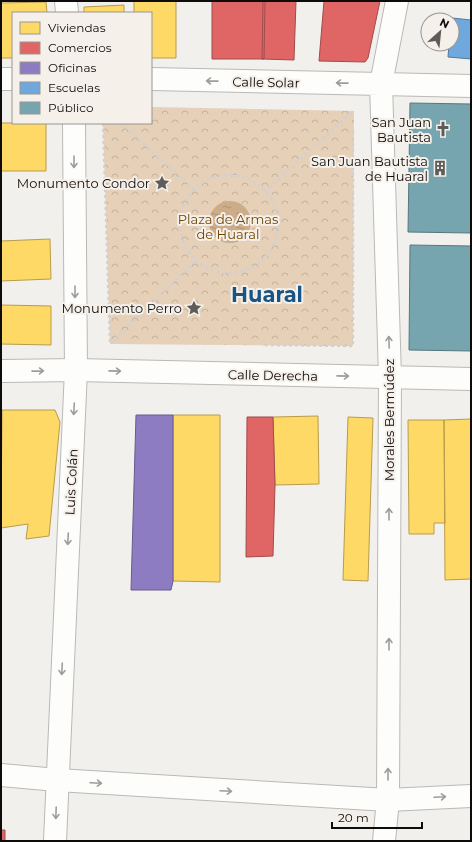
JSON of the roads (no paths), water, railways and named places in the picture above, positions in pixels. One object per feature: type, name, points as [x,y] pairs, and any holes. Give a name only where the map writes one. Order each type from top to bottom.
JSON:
[{"type":"street","points":[[66,1],[67,12]]},
{"type":"street","name":"Morales Bermúdez","points":[[384,841],[388,800],[390,377],[381,84],[397,1]]},
{"type":"street","points":[[1,79],[12,79]]},
{"type":"street","name":"Calle Solar","points":[[152,79],[471,86]]},
{"type":"street","name":"Luis Colán","points":[[55,841],[76,370],[74,124]]},
{"type":"street","name":"Calle Derecha","points":[[1,371],[76,370],[471,379]]},
{"type":"street","points":[[1,775],[57,780],[388,800],[471,796]]},
{"type":"water","points":[[226,201],[234,201],[242,204],[248,210],[251,222],[248,234],[242,240],[234,243],[226,243],[218,240],[212,234],[209,226],[209,218],[212,210],[218,204]]},
{"type":"place","name":"San Juan Bautista","points":[[443,129]]},
{"type":"place","name":"San Juan Bautista de Huaral","points":[[440,168]]},
{"type":"place","name":"Monumento Condor","points":[[162,183]]},
{"type":"place","name":"Monumento Perro","points":[[194,308]]},
{"type":"district","name":"Huaral","points":[[267,294]]},
{"type":"park label","name":"Plaza de Armas de Huaral","points":[[228,226]]}]
